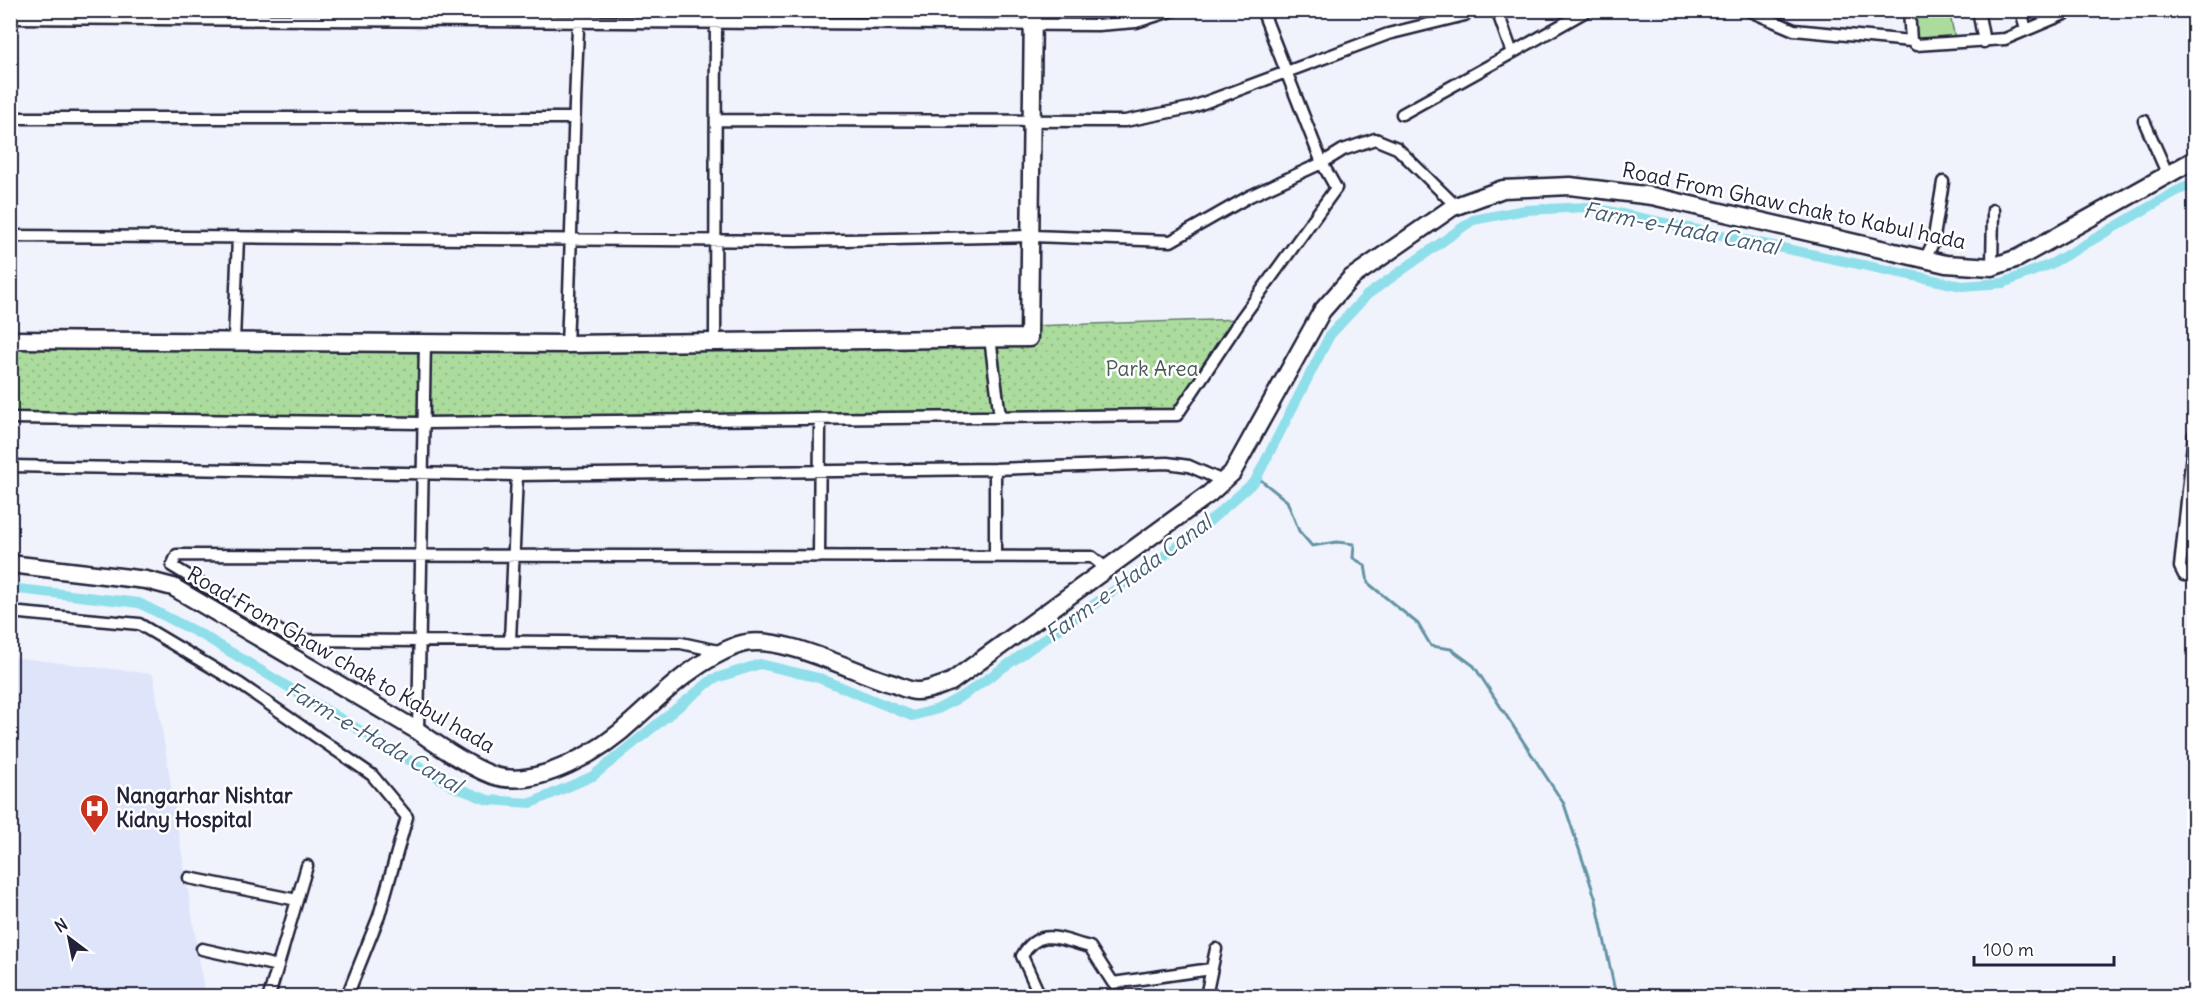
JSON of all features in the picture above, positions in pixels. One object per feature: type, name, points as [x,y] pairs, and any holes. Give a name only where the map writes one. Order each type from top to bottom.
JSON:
[{"type":"street","points":[[715,342],[716,10]]},
{"type":"street","points":[[10,18],[579,16],[717,24],[1033,18],[1136,22],[1174,10]]},
{"type":"street","points":[[10,418],[424,423],[1177,415],[1241,319],[1336,188],[1322,163],[1263,10]]},
{"type":"street","points":[[716,120],[1125,121],[1190,108],[1388,34],[1465,15],[1470,10]]},
{"type":"street","points":[[1497,10],[1512,53]]},
{"type":"street","points":[[1402,114],[1588,10]]},
{"type":"street","points":[[1748,10],[1794,30],[1911,41],[1916,45],[1976,39],[1984,42],[2005,39],[2074,10]]},
{"type":"street","points":[[1909,10],[1911,41]]},
{"type":"street","points":[[1978,10],[1984,42]]},
{"type":"street","points":[[2021,10],[2026,30]]},
{"type":"street","points":[[567,344],[572,238],[573,118],[579,16]]},
{"type":"street","points":[[10,340],[567,344],[1029,338],[1033,18]]},
{"type":"street","points":[[10,118],[573,118]]},
{"type":"street","points":[[2144,121],[2167,173]]},
{"type":"street","points":[[10,236],[716,240],[1032,236],[1171,241],[1250,196],[1322,163],[1343,150],[1375,139],[1397,148],[1456,206]]},
{"type":"street","name":"Road From Ghaw chak to Kabul hada","points":[[10,564],[146,580],[173,587],[418,731],[440,748],[493,775],[520,778],[559,769],[595,750],[634,721],[668,687],[695,667],[741,644],[783,644],[862,674],[916,691],[951,682],[1209,494],[1223,481],[1232,472],[1322,311],[1351,278],[1456,206],[1503,189],[1570,186],[1652,196],[1946,264],[1992,267],[2018,258],[2194,159]]},
{"type":"street","points":[[1925,259],[1933,243],[1943,182]]},
{"type":"street","points":[[1992,267],[1993,210]]},
{"type":"street","points":[[234,341],[238,237]]},
{"type":"street","points":[[990,338],[1000,417]]},
{"type":"street","points":[[418,731],[425,342]]},
{"type":"street","points":[[819,557],[820,420]]},
{"type":"street","points":[[2194,434],[2180,567],[2184,575],[2194,576]]},
{"type":"street","points":[[10,466],[517,475],[995,469],[1167,463],[1189,466],[1223,481]]},
{"type":"street","points":[[995,469],[996,557]]},
{"type":"street","points":[[510,641],[517,475]]},
{"type":"street","points":[[723,652],[681,643],[294,640],[172,566],[177,555],[1092,557],[1107,569]]},
{"type":"street","points":[[10,612],[139,624],[240,684],[372,775],[408,817],[380,916],[347,996]]},
{"type":"street","points":[[269,996],[307,866]]},
{"type":"street","points":[[189,878],[297,900]]},
{"type":"street","points":[[1040,996],[1022,956],[1030,942],[1044,936],[1090,947],[1113,983],[1211,969]]},
{"type":"street","points":[[202,949],[278,966]]},
{"type":"street","points":[[1206,996],[1216,949]]},
{"type":"street","points":[[2190,996],[2194,985]]},
{"type":"shaded area","name":"Nangarhar Nishtar Kidny Hospital","points":[[11,657],[153,674],[205,996],[41,996],[11,993]]},
{"type":"green space","points":[[1910,11],[1949,11],[1955,38],[1913,38]]},
{"type":"green space","name":"Park Area","points":[[1241,319],[1177,415],[11,418],[11,340],[1029,338],[1031,326]]},
{"type":"waterway","name":"Farm-e-Hada Canal","points":[[10,588],[139,603],[204,636],[452,786],[488,800],[531,803],[593,776],[713,679],[760,664],[819,678],[912,716],[938,709],[964,695],[1195,534],[1255,481],[1330,335],[1367,295],[1473,220],[1525,210],[1589,207],[1962,286],[2003,283],[2051,264],[2194,183]]},
{"type":"waterway","points":[[1257,477],[1287,501],[1299,531],[1312,546],[1337,542],[1354,544],[1353,558],[1365,565],[1368,583],[1418,624],[1431,646],[1451,649],[1474,666],[1564,804],[1596,900],[1616,996]]},
{"type":"place","name":"Nangarhar Nishtar Kidny Hospital","points":[[95,834]]}]
